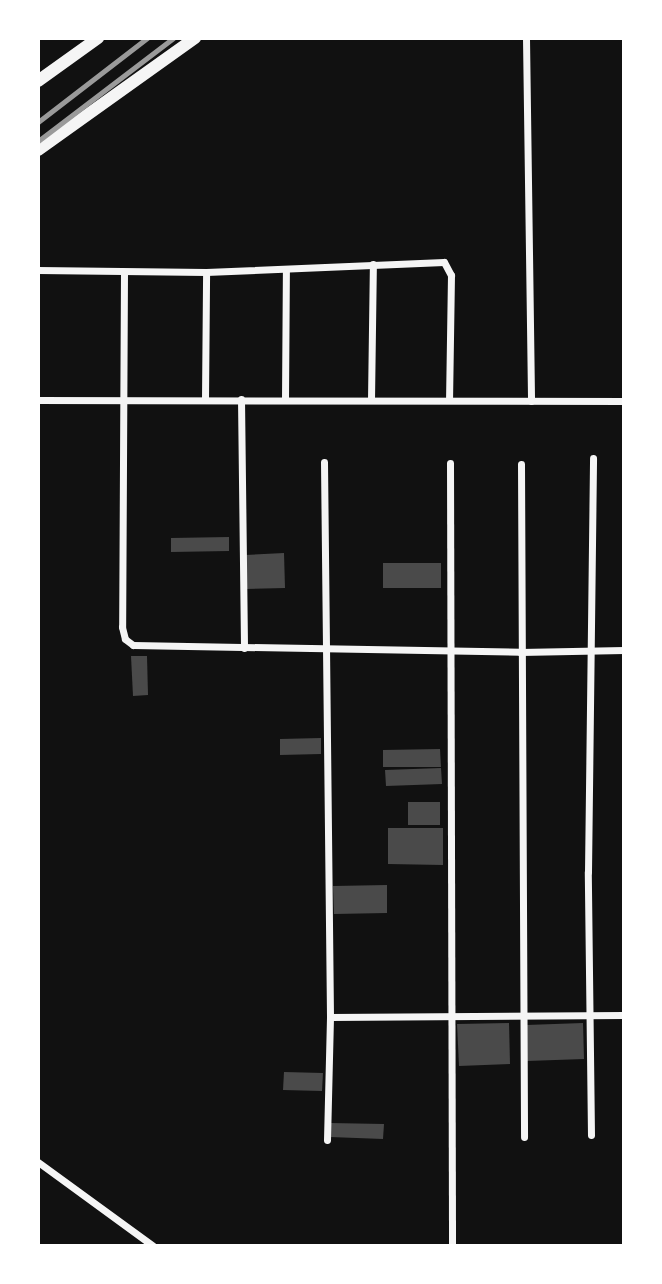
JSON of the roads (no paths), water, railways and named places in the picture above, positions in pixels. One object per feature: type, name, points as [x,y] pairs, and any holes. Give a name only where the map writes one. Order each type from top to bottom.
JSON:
[{"type":"street","points":[[38,81],[98,38]]},
{"type":"street","points":[[38,150],[195,38]]},
{"type":"street","points":[[526,38],[531,401]]},
{"type":"street","points":[[38,270],[206,272],[373,264],[449,264],[449,400]]},
{"type":"street","points":[[371,400],[373,264]]},
{"type":"street","points":[[285,400],[286,269]]},
{"type":"street","points":[[205,399],[206,272]]},
{"type":"street","points":[[124,273],[122,399],[125,639],[144,647],[520,653],[624,650]]},
{"type":"street","points":[[241,399],[244,648]]},
{"type":"street","points":[[38,400],[624,401]]},
{"type":"street","points":[[591,1135],[590,651],[593,458]]},
{"type":"street","points":[[324,462],[330,1017],[327,1140]]},
{"type":"street","points":[[450,463],[452,1245]]},
{"type":"street","points":[[521,464],[524,1137]]},
{"type":"street","points":[[330,1017],[624,1015]]},
{"type":"street","points":[[39,1163],[153,1245]]},
{"type":"railway","points":[[38,122],[147,38]]},
{"type":"railway","points":[[38,141],[173,38]]}]
